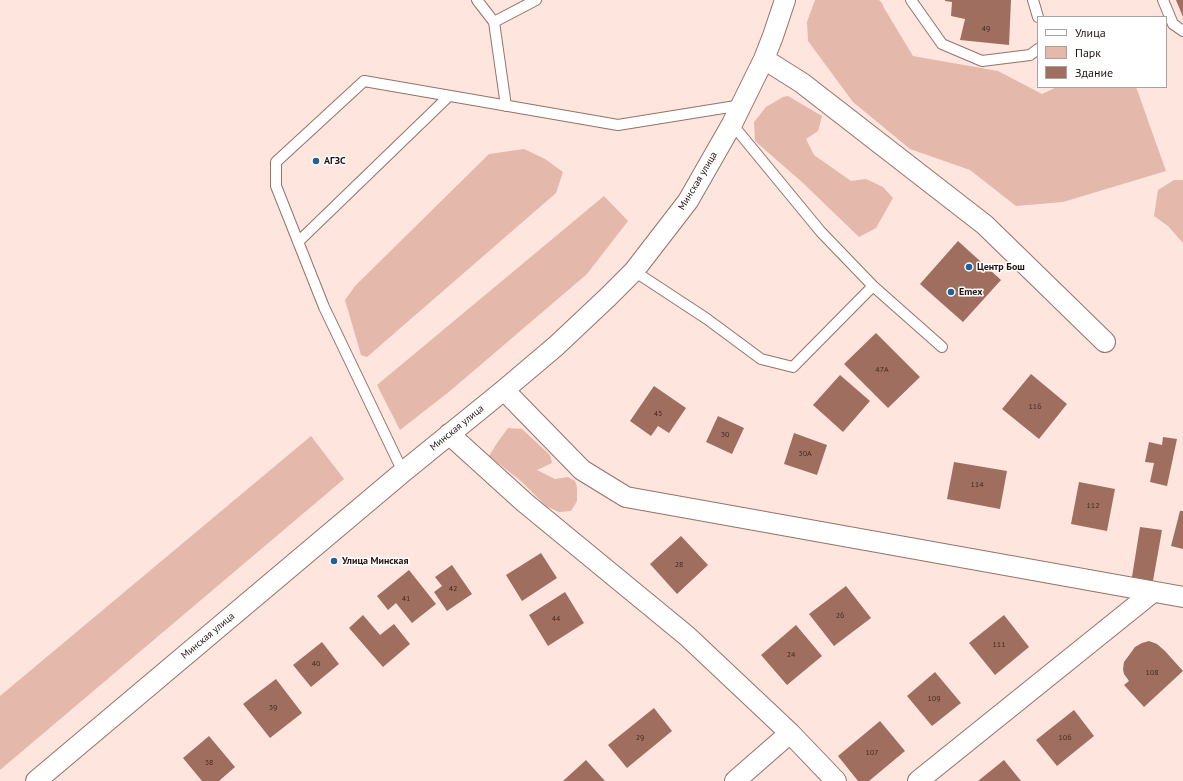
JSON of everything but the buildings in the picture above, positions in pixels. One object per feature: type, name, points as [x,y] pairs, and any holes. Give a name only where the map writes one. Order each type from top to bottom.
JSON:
[{"type":"street","name":"Минская улица","points":[[36,781],[403,472],[556,346],[634,271],[688,201],[732,124],[764,59],[785,0]]},
{"type":"street","points":[[764,59],[802,83],[985,225],[1105,342]]},
{"type":"street","points":[[504,390],[582,470],[626,497],[1183,597]]},
{"type":"street","points":[[449,434],[524,502],[687,636],[790,733],[836,781]]},
{"type":"street","points":[[918,781],[1153,592]]},
{"type":"street","points":[[735,781],[790,733]]},
{"type":"lane","points":[[477,0],[494,22],[506,106]]},
{"type":"lane","points":[[494,22],[536,0]]},
{"type":"lane","points":[[911,0],[942,44],[982,61],[1030,55],[1037,50]]},
{"type":"lane","points":[[1033,0],[1038,16]]},
{"type":"lane","points":[[1163,0],[1173,24],[1183,31]]},
{"type":"lane","points":[[403,472],[324,307],[276,186],[276,162],[364,82],[618,125],[742,105]]},
{"type":"lane","points":[[298,242],[449,96]]},
{"type":"lane","points":[[732,124],[821,232],[874,286],[942,347]]},
{"type":"lane","points":[[634,271],[707,319],[761,359],[793,367],[874,286]]},
{"type":"green space","points":[[815,0],[879,0],[913,56],[998,71],[1042,94],[1055,88],[1136,88],[1166,171],[1063,202],[1016,206],[970,170],[910,149],[853,102],[808,41],[807,22]]},
{"type":"green space","points":[[788,96],[822,116],[818,131],[806,139],[814,155],[851,181],[866,179],[883,187],[893,198],[876,228],[859,237],[803,183],[755,141],[754,122],[766,107],[783,97]]},
{"type":"green space","points":[[524,149],[545,159],[563,172],[556,193],[367,357],[361,355],[345,300],[355,286],[489,154]]},
{"type":"green space","points":[[1174,180],[1183,180],[1183,243],[1168,226],[1154,216],[1158,190]]},
{"type":"green space","points":[[604,196],[628,221],[587,274],[450,391],[400,430],[377,385]]},
{"type":"green space","points":[[508,428],[522,429],[550,455],[552,463],[537,470],[555,479],[568,477],[575,481],[577,487],[577,501],[571,511],[559,512],[546,506],[521,481],[489,456]]},
{"type":"green space","points":[[311,436],[344,479],[0,770],[0,696]]},
{"type":"place","name":"АГЗС","points":[[316,161]]},
{"type":"place","name":"Центр Бош","points":[[969,267]]},
{"type":"place","name":"Emex","points":[[951,292]]},
{"type":"place","name":"Улица Минская","points":[[334,561]]}]
